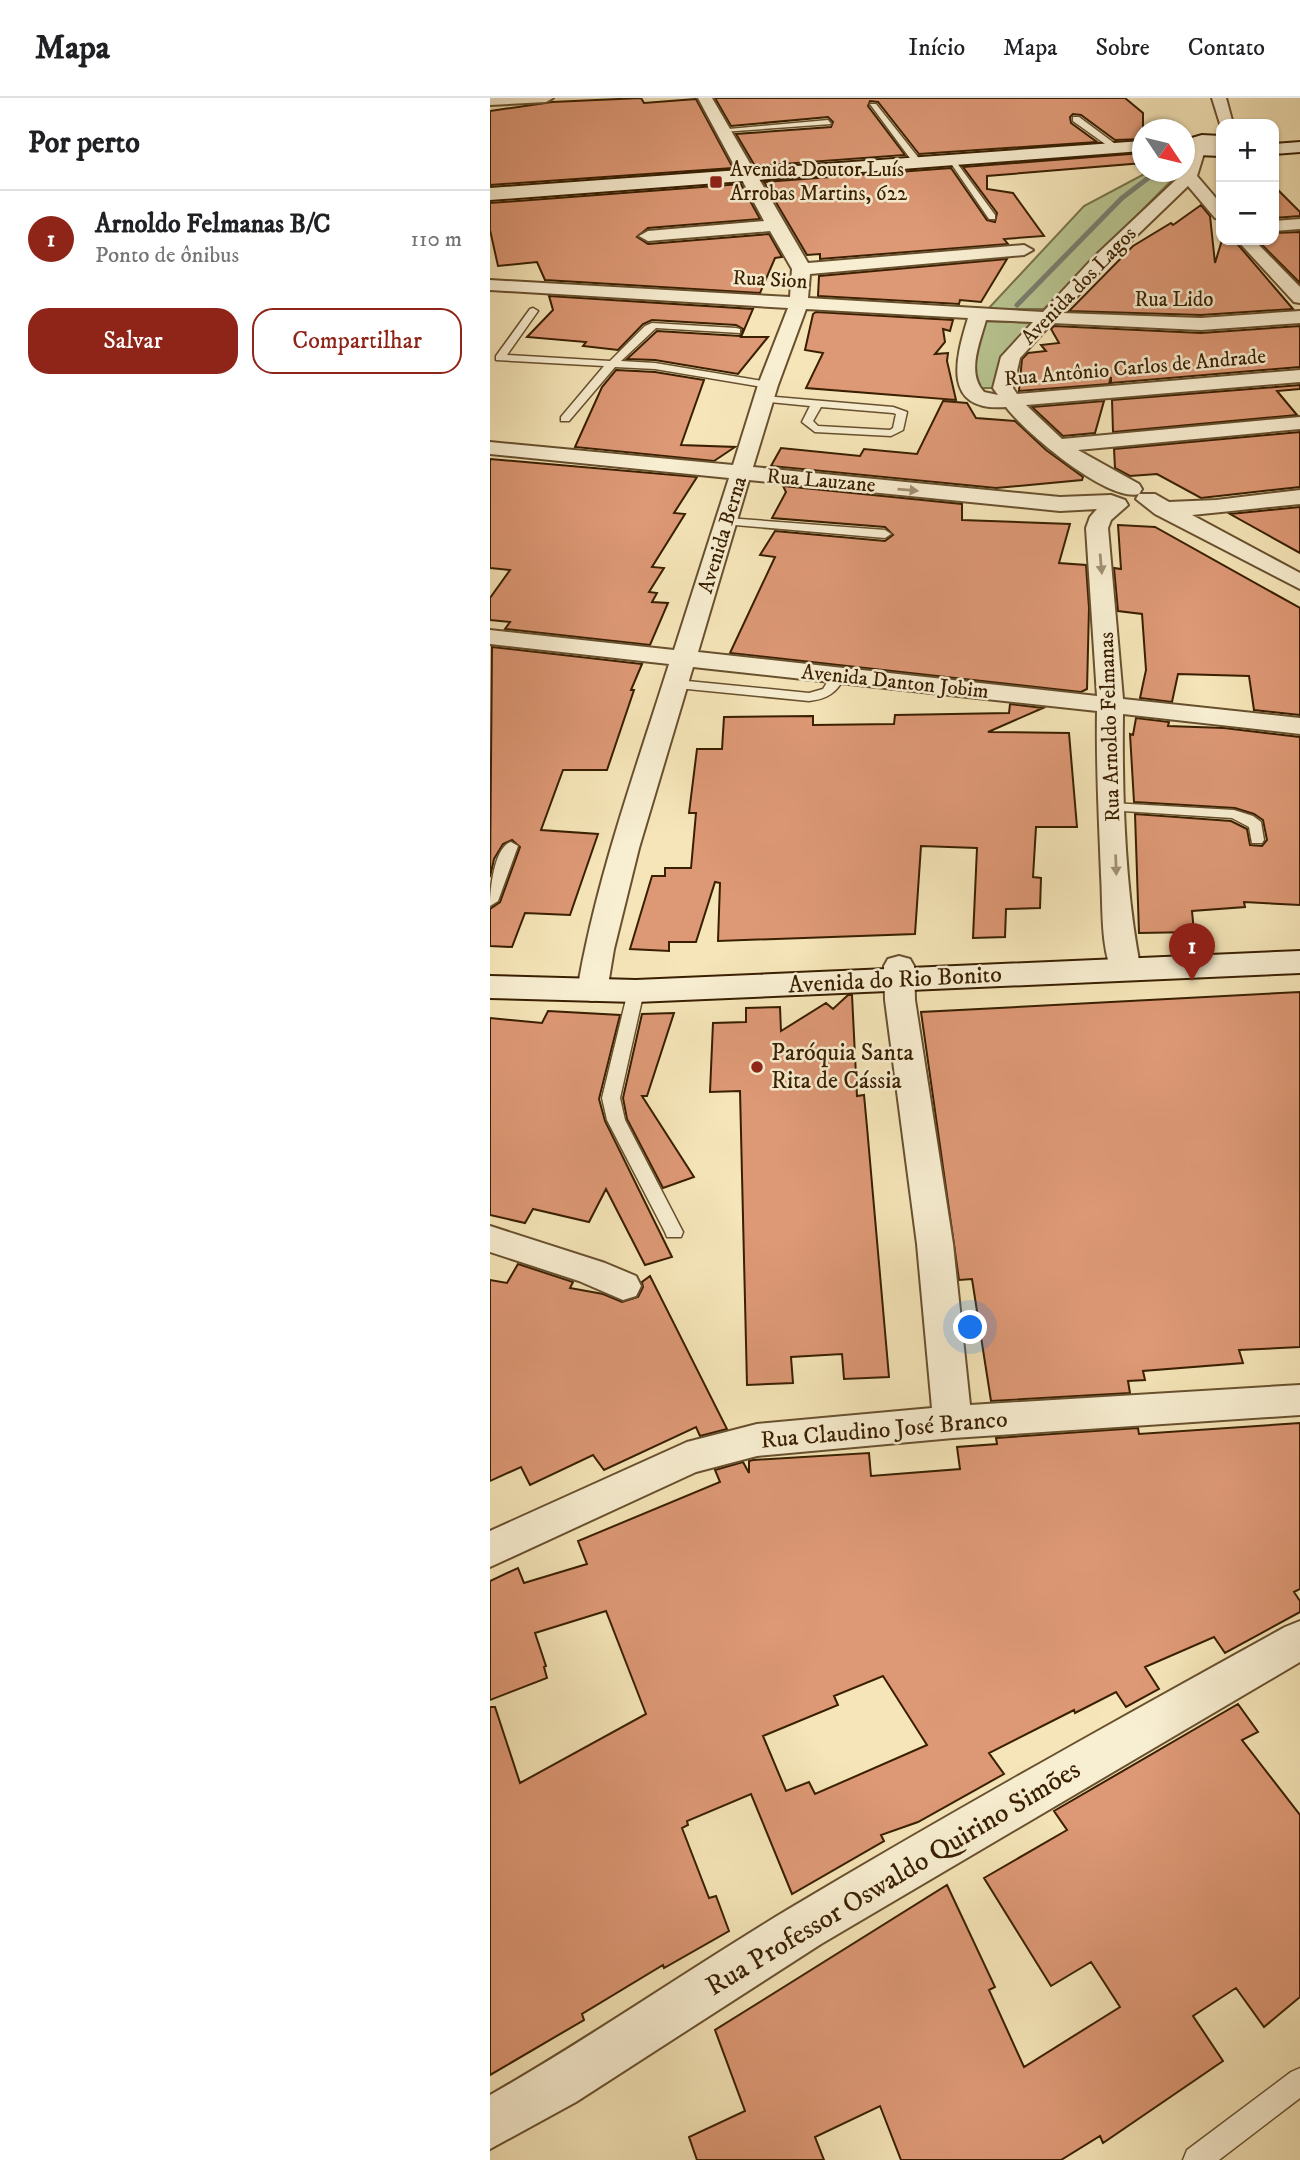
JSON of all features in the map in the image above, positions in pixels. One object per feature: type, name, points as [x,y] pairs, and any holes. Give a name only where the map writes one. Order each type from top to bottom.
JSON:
[{"type":"main road","points":[[490,194],[1132,148]]},
{"type":"main road","name":"Avenida do Rio Bonito","points":[[1125,964],[1300,949]]},
{"type":"main road","name":"Avenida do Rio Bonito","points":[[490,987],[1125,964],[1300,962]]},
{"type":"main road","name":"Avenida do Rio Bonito","points":[[490,974],[593,983],[636,991],[898,973]]},
{"type":"street","points":[[490,101],[546,98]]},
{"type":"street","points":[[705,98],[801,269],[1024,250]]},
{"type":"street","points":[[1219,98],[1225,119]]},
{"type":"street","name":"Avenida dos Lagos","points":[[1195,164],[1204,144]]},
{"type":"street","points":[[1195,179],[1215,208]]},
{"type":"street","name":"Avenida dos Lagos","points":[[1011,402],[1003,388],[1010,357],[1100,261],[1182,182]]},
{"type":"street","points":[[1172,193],[1215,208]]},
{"type":"street","points":[[1279,226],[1300,224]]},
{"type":"street","points":[[648,236],[775,225]]},
{"type":"street","points":[[1250,245],[1300,298]]},
{"type":"street","name":"Avenida Berna","points":[[593,983],[625,848],[766,393],[798,305],[801,269]]},
{"type":"street","name":"Rua Sion","points":[[490,285],[1047,318]]},
{"type":"street","name":"Rua Antônio Carlos de Andrade","points":[[978,315],[965,356],[968,385],[984,400],[1011,402],[1300,376]]},
{"type":"street","name":"Rua Lido","points":[[1047,318],[1201,324],[1300,317]]},
{"type":"street","points":[[1011,402],[1056,446],[1131,501],[1300,582]]},
{"type":"street","points":[[1056,446],[1300,423]]},
{"type":"street","name":"Rua Lauzane","points":[[490,448],[1060,504],[1300,497]]},
{"type":"street","name":"Rua Arnoldo Felmanas","points":[[1125,964],[1119,934],[1109,761],[1107,629],[1097,528],[1101,517],[1131,501]]},
{"type":"street","name":"Avenida Danton Jobim","points":[[490,637],[1300,726]]},
{"type":"street","points":[[898,973],[935,1244],[953,1422]]},
{"type":"street","points":[[490,1239],[592,1272],[623,1286]]},
{"type":"street","name":"Rua Claudino José Branco","points":[[490,1550],[687,1458],[757,1440],[953,1422],[1300,1400]]},
{"type":"street","name":"Rua Professor Oswaldo Quirino Simões","points":[[490,2123],[558,2084],[804,1927],[1300,1640]]},
{"type":"lane","points":[[873,106],[918,163]]},
{"type":"lane","points":[[1076,118],[1118,149]]},
{"type":"lane","points":[[722,130],[828,122]]},
{"type":"lane","points":[[951,161],[992,217]]},
{"type":"lane","points":[[533,311],[497,361],[612,364],[690,370],[742,383],[766,393],[817,404],[893,410],[902,412],[903,416],[898,430],[891,433],[816,429],[807,422],[817,404]]},
{"type":"lane","points":[[565,419],[612,364],[648,328],[655,325],[736,331]]},
{"type":"lane","points":[[727,522],[885,534]]},
{"type":"lane","points":[[677,684],[809,697],[822,696],[835,686],[838,676]]},
{"type":"lane","points":[[1112,807],[1234,814],[1248,818],[1256,825],[1257,840]]},
{"type":"lane","points":[[490,901],[510,846]]},
{"type":"lane","points":[[636,991],[611,1098],[617,1120],[674,1232]]},
{"type":"lane","points":[[1197,2160],[1300,2081]]},
{"type":"green space","points":[[1132,180],[1170,182],[1044,309],[988,309],[1084,206]]},
{"type":"green space","points":[[984,321],[1035,323],[999,388],[975,388],[975,359]]},
{"type":"building","points":[[641,98],[644,103],[696,99],[733,168],[490,185],[490,111],[552,102]]},
{"type":"building","points":[[715,98],[1125,98],[1143,113],[1143,119],[1132,119],[1132,139],[1115,140],[1081,115],[1073,114],[1070,117],[1071,123],[1097,142],[919,154],[878,102],[870,101],[868,106],[905,155],[755,166],[736,134],[831,127],[833,122],[828,117],[731,126]]},
{"type":"building","points":[[1132,154],[1132,164],[987,176],[987,189],[1013,193],[1044,236],[1004,239],[1008,244],[820,259],[820,254],[807,255],[764,182],[951,168],[987,220],[995,222],[997,213],[963,167]]},
{"type":"building","points":[[741,184],[760,219],[648,228],[637,237],[648,244],[769,234],[782,257],[775,258],[760,293],[545,280],[537,262],[498,266],[490,230],[490,203]]},
{"type":"building","points":[[1279,191],[1300,212],[1300,216],[1279,218]]},
{"type":"building","points":[[1201,205],[1210,216],[1215,263],[1220,245],[1238,245],[1293,309],[1201,315],[1069,311],[1133,246],[1171,223],[1173,225]]},
{"type":"building","points":[[1300,232],[1300,283],[1262,245],[1279,245],[1279,233]]},
{"type":"building","points":[[1007,259],[981,302],[960,300],[959,304],[818,296],[819,276]]},
{"type":"building","points":[[549,296],[753,309],[741,337],[768,337],[738,374],[655,360],[627,359],[657,331],[740,336],[743,329],[736,325],[652,320],[643,324],[618,350],[583,346],[586,342],[527,337],[553,310]]},
{"type":"building","points":[[816,312],[953,320],[950,331],[943,329],[945,342],[935,354],[948,353],[947,361],[956,400],[806,388],[823,353],[805,350],[813,314]]},
{"type":"building","points":[[1054,326],[1201,333],[1300,326],[1300,367],[1111,383],[1111,377],[1109,384],[1019,391],[1022,359],[1028,353],[1046,351],[1041,345],[1059,343],[1051,329]]},
{"type":"building","points":[[616,370],[655,372],[704,380],[681,445],[735,447],[714,461],[575,447],[602,387]]},
{"type":"building","points":[[1300,385],[1300,389],[1277,391],[1297,415],[1113,432],[1112,400]]},
{"type":"building","points":[[943,401],[967,403],[976,418],[1015,421],[1046,450],[1083,477],[1082,480],[996,488],[771,466],[781,448],[860,456],[864,449],[917,454]]},
{"type":"building","points":[[1104,401],[1095,433],[1063,436],[1032,407]]},
{"type":"building","points":[[1300,432],[1300,487],[1201,498],[1157,474],[1130,476],[1115,468],[1114,449]]},
{"type":"building","points":[[490,459],[697,477],[674,513],[685,514],[652,567],[664,568],[649,592],[657,593],[652,602],[668,603],[650,645],[505,629],[510,622],[490,620],[490,598],[510,570],[490,568]]},
{"type":"building","points":[[783,486],[962,504],[962,520],[1070,524],[1059,563],[1086,565],[1089,608],[1087,689],[1081,692],[730,653],[775,557],[760,555],[775,531],[885,541],[893,535],[885,527],[772,518],[786,492]]},
{"type":"building","points":[[1300,507],[1300,553],[1230,514]]},
{"type":"building","points":[[1118,525],[1155,527],[1300,608],[1300,715],[1254,710],[1249,676],[1178,674],[1172,702],[1140,698],[1146,670],[1142,614],[1118,611],[1114,568],[1121,569]]},
{"type":"building","points":[[492,647],[642,664],[631,690],[634,690],[607,770],[563,770],[541,830],[598,834],[570,915],[525,913],[512,947],[490,946],[490,909],[500,902],[520,847],[512,840],[503,844],[494,859],[490,877]]},
{"type":"building","points":[[1010,704],[1043,708],[988,732],[1069,733],[1077,827],[1036,827],[1033,877],[1041,878],[1040,908],[1006,909],[1005,937],[973,938],[977,848],[921,846],[915,934],[718,941],[720,883],[715,882],[696,942],[669,942],[669,951],[630,949],[652,876],[665,876],[665,868],[691,868],[696,813],[689,813],[697,749],[722,749],[724,717],[813,716],[813,725],[894,724],[895,715],[1009,713]]},
{"type":"building","points":[[1136,718],[1169,722],[1168,726],[1224,728],[1300,737],[1300,905],[1244,902],[1245,907],[1192,911],[1194,932],[1139,933],[1135,814],[1231,821],[1247,829],[1250,845],[1262,846],[1267,840],[1263,820],[1235,808],[1134,802],[1130,734],[1133,735]]},
{"type":"building","points":[[1300,992],[1300,1347],[1239,1350],[1243,1363],[1143,1371],[1145,1380],[1128,1381],[1130,1393],[991,1401],[972,1279],[959,1280],[921,1012]]},
{"type":"building","points":[[848,995],[852,995],[857,1096],[864,1095],[889,1377],[844,1379],[842,1354],[791,1357],[793,1383],[747,1385],[740,1091],[710,1092],[713,1023],[746,1022],[746,1008],[780,1007],[781,1031],[826,1003],[833,1009]]},
{"type":"building","points":[[548,1011],[620,1015],[599,1099],[605,1121],[672,1257],[645,1265],[606,1189],[589,1222],[533,1209],[525,1223],[490,1215],[490,1018],[542,1023]]},
{"type":"building","points":[[674,1013],[647,1096],[642,1096],[694,1177],[663,1188],[627,1119],[623,1098],[642,1014]]},
{"type":"building","points":[[518,1264],[573,1282],[570,1288],[603,1294],[622,1302],[638,1297],[643,1287],[642,1282],[650,1276],[727,1429],[700,1436],[696,1427],[604,1470],[593,1455],[530,1485],[521,1467],[490,1481],[490,1280],[507,1283]]},
{"type":"building","points":[[1300,1423],[1300,1589],[1294,1592],[1300,1601],[1300,1612],[1225,1653],[1214,1637],[1145,1667],[1159,1689],[1126,1707],[1116,1692],[989,1753],[1004,1774],[918,1822],[881,1835],[884,1841],[792,1894],[751,1794],[687,1821],[688,1825],[682,1828],[709,1898],[716,1896],[729,1931],[664,1968],[663,1965],[582,2014],[584,2020],[490,2075],[490,1707],[495,1707],[520,1783],[646,1714],[606,1611],[535,1633],[546,1666],[547,1678],[490,1700],[490,1581],[518,1568],[524,1583],[587,1564],[578,1541],[720,1482],[715,1470],[743,1462],[749,1473],[749,1461],[753,1460],[869,1453],[871,1476],[960,1469],[957,1447],[997,1444],[996,1438],[1138,1428],[1139,1434]],"holes":[[[883,1676],[927,1745],[815,1794],[809,1782],[786,1791],[763,1736],[838,1705],[834,1696]]]},
{"type":"building","points":[[1238,1704],[1258,1732],[1242,1740],[1300,1815],[1300,1997],[1264,2027],[1236,1988],[1193,2016],[1223,2061],[1103,2143],[1100,2136],[1061,2160],[901,2160],[880,2106],[815,2137],[824,2160],[697,2160],[689,2137],[745,2111],[715,2030],[947,1885],[995,1987],[989,1990],[1024,2067],[1120,2007],[1091,1962],[1051,1986],[984,1878],[1067,1830],[1054,1811]]},
{"type":"waterway","points":[[1017,305],[1122,198],[1143,182]]},
{"type":"place","name":"Avenida Doutor Luís Arrobas Martins, 622","points":[[716,182]]},
{"type":"place","name":"Arnoldo Felmanas B/C","points":[[1192,981]]},
{"type":"place","name":"Paróquia Santa Rita de Cássia","points":[[757,1067]]}]
